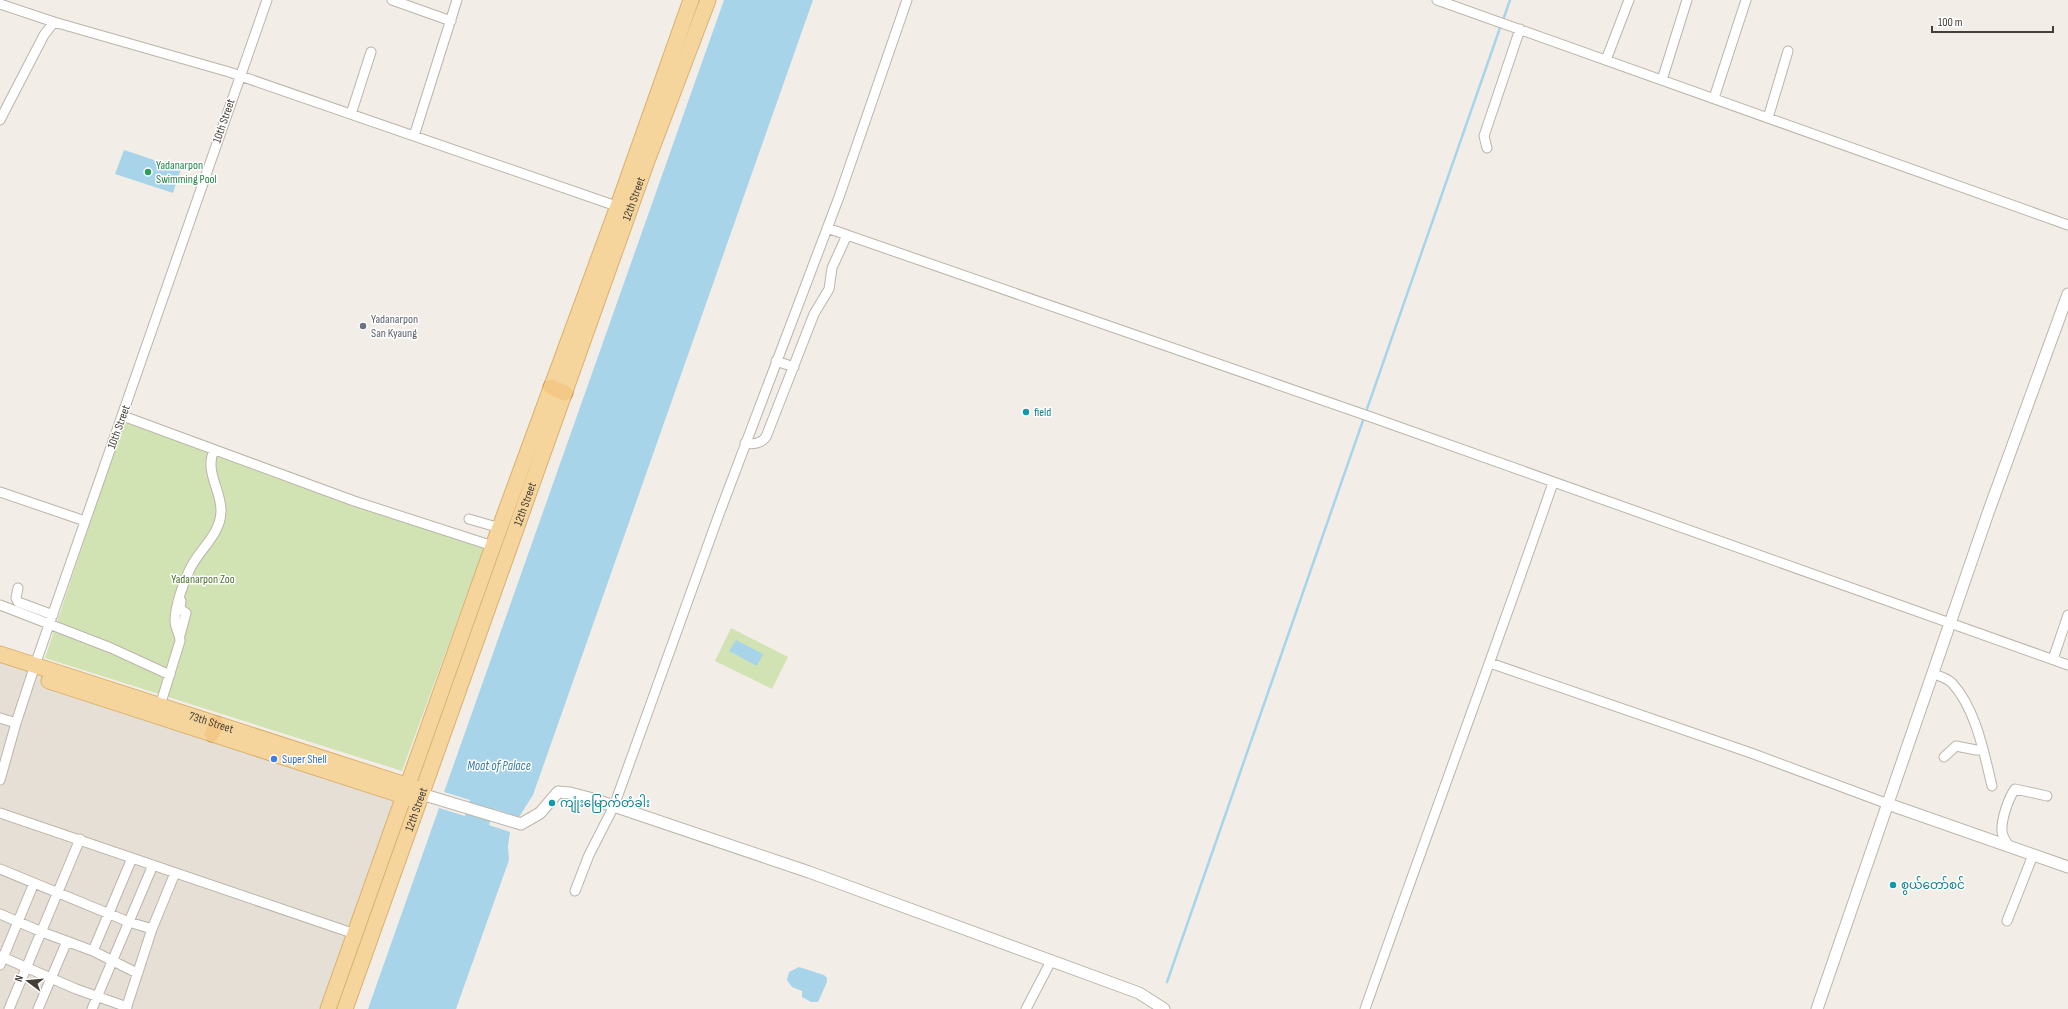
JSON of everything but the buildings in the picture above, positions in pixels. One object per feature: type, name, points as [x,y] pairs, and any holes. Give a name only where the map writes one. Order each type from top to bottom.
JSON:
[{"type":"main road","name":"12th Street","points":[[624,208],[691,0]]},
{"type":"main road","name":"12th Street","points":[[345,1009],[423,796],[558,390],[624,208],[708,0]]},
{"type":"main road","name":"12th Street","points":[[328,1009],[493,546],[558,390]]},
{"type":"main road","name":"73th Street","points":[[0,654],[34,670],[423,796]]},
{"type":"main road","name":"73th Street","points":[[0,664],[34,670]]},
{"type":"street","name":"10th Street","points":[[1,776],[18,716],[123,416],[239,76],[267,0]]},
{"type":"street","points":[[392,0],[451,21]]},
{"type":"street","points":[[414,136],[457,0]]},
{"type":"street","points":[[575,891],[589,855],[614,806],[776,361],[827,228],[907,0]]},
{"type":"street","points":[[1437,0],[2068,224]]},
{"type":"street","points":[[1606,60],[1629,0]]},
{"type":"street","points":[[1662,80],[1687,0]]},
{"type":"street","points":[[1714,98],[1746,0]]},
{"type":"street","points":[[0,4],[54,22],[239,76],[624,208]]},
{"type":"street","points":[[0,120],[44,36],[54,22]]},
{"type":"street","points":[[1487,148],[1484,136],[1520,29]]},
{"type":"street","points":[[1768,118],[1788,51]]},
{"type":"street","points":[[350,114],[371,52]]},
{"type":"street","points":[[827,228],[1368,416],[2068,665]]},
{"type":"street","points":[[746,443],[751,444],[761,442],[766,437],[814,314],[829,289],[832,268],[847,235]]},
{"type":"street","points":[[1817,1009],[1988,514],[2068,294]]},
{"type":"street","points":[[776,361],[794,367]]},
{"type":"street","points":[[123,416],[354,501],[493,546]]},
{"type":"street","points":[[159,710],[180,635],[175,627],[175,618],[181,595],[191,566],[212,537],[219,521],[220,503],[211,471],[211,456],[214,450]]},
{"type":"street","points":[[1365,1009],[1458,746],[1490,663],[1553,483]]},
{"type":"street","points":[[0,492],[85,521]]},
{"type":"street","points":[[469,519],[500,528]]},
{"type":"street","points":[[18,588],[16,598],[18,602],[53,615]]},
{"type":"street","points":[[0,605],[136,659],[170,675]]},
{"type":"street","points":[[2053,660],[2068,615]]},
{"type":"street","points":[[1490,663],[1751,753],[1888,804],[2068,867]]},
{"type":"street","points":[[1933,674],[1952,683],[1964,700],[1983,749],[1992,786]]},
{"type":"street","points":[[0,718],[18,716]]},
{"type":"street","points":[[1944,757],[1956,746],[1976,750],[1983,749]]},
{"type":"street","points":[[2009,846],[2002,831],[2009,800],[2015,789],[2047,796]]},
{"type":"street","points":[[423,796],[439,799],[518,824],[524,824],[534,818],[546,807],[558,792],[593,798],[809,872],[1139,993],[1163,1009]]},
{"type":"street","points":[[0,813],[355,934]]},
{"type":"street","points":[[9,1009],[80,839]]},
{"type":"street","points":[[2007,921],[2033,855]]},
{"type":"street","points":[[93,951],[132,858]]},
{"type":"street","points":[[92,1009],[153,865]]},
{"type":"street","points":[[0,869],[129,922],[152,929]]},
{"type":"street","points":[[34,883],[1,959],[27,967],[97,997],[127,1008],[152,929],[175,873]]},
{"type":"street","points":[[0,914],[93,951],[137,973]]},
{"type":"street","points":[[38,1009],[66,941]]},
{"type":"street","points":[[1026,1009],[1051,961]]},
{"type":"shaded area","points":[[0,657],[417,788],[339,1009],[0,1009]]},
{"type":"green space","name":"Yadanarpon Zoo","points":[[124,421],[484,548],[402,771],[45,658]]},
{"type":"green space","points":[[731,628],[788,657],[772,689],[715,661]]},
{"type":"water","name":"Moat of Palace","points":[[724,0],[813,0],[533,795],[519,817],[494,809],[489,825],[510,832],[508,846],[509,860],[456,1009],[368,1009],[439,808],[465,816],[470,800],[444,792]]},
{"type":"water","name":"Yadanarpon Swimming Pool","points":[[124,150],[181,169],[173,193],[115,174]]},
{"type":"water","points":[[736,640],[763,654],[757,666],[729,651]]},
{"type":"water","points":[[799,967],[824,975],[827,978],[827,982],[818,1002],[811,1002],[802,997],[802,991],[792,987],[787,980],[789,972]]},
{"type":"waterway","points":[[1503,20],[1510,0]]},
{"type":"waterway","points":[[1167,982],[1501,25]]},
{"type":"place","name":"Yadanarpon Swimming Pool","points":[[148,172]]},
{"type":"place","name":"Yadanarpon San Kyaung","points":[[363,326]]},
{"type":"place","name":"field","points":[[1026,412]]},
{"type":"place","name":"Super Shell","points":[[274,759]]},
{"type":"place","name":"ကျုံးမြောက်တံခါး","points":[[552,803]]},
{"type":"place","name":"စွယ်တော်စင်","points":[[1893,885]]}]
